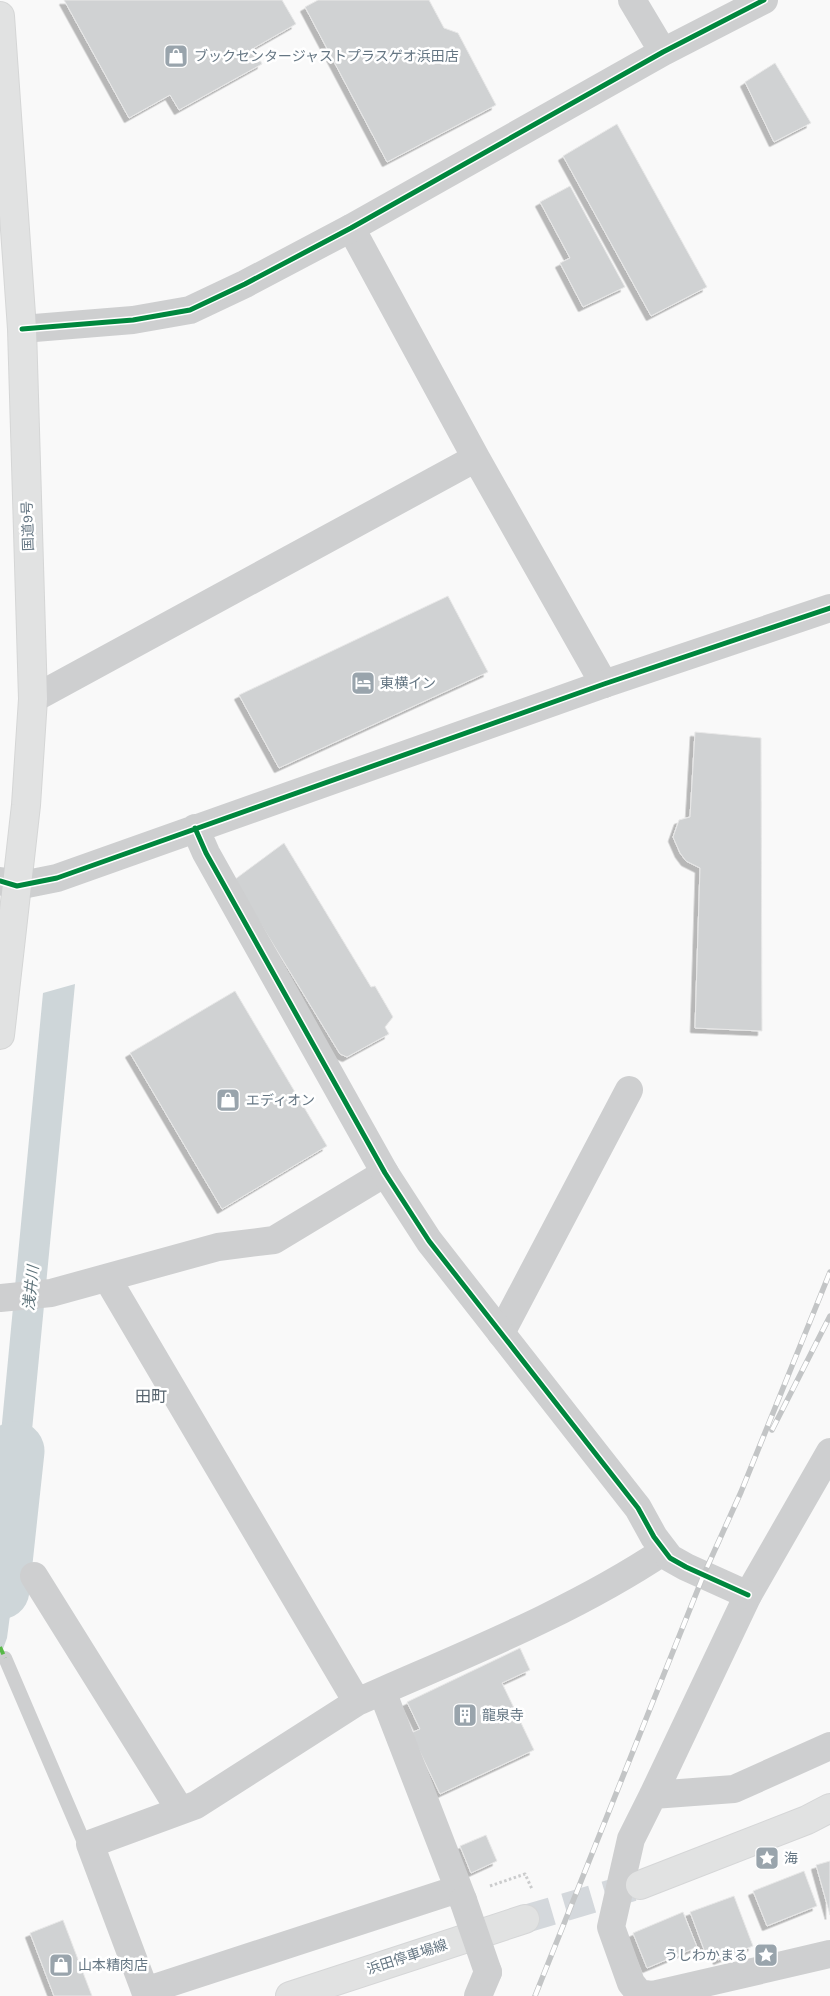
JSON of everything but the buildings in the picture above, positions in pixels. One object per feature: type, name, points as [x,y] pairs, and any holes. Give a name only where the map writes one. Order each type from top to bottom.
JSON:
[{"type":"main road","name":"国道9号","points":[[0,16],[22,329],[33,699],[26,805],[8,884],[0,1035]]},
{"type":"main road","points":[[640,1885],[807,1820],[830,1808]]},
{"type":"main road","name":"浜田停車場線","points":[[290,1996],[525,1919]]},
{"type":"street","points":[[632,0],[663,52]]},
{"type":"street","points":[[22,329],[133,320],[190,310],[245,284],[351,228],[663,52],[764,0]]},
{"type":"street","points":[[351,228],[476,458],[604,684]]},
{"type":"street","points":[[33,699],[476,458]]},
{"type":"street","points":[[8,884],[57,878],[604,684],[830,608]]},
{"type":"street","points":[[195,828],[210,861],[385,1173],[429,1241],[638,1508],[654,1537],[670,1558],[748,1595]]},
{"type":"street","points":[[500,1333],[629,1090]]},
{"type":"street","points":[[4,1297],[51,1293],[218,1247],[274,1240],[385,1173]]},
{"type":"street","points":[[107,1278],[357,1702]]},
{"type":"street","points":[[830,1452],[748,1595],[653,1795],[630,1839],[611,1927],[631,1983],[639,1994],[653,1995],[830,1954]]},
{"type":"street","points":[[461,1894],[146,1994],[90,1844],[196,1805],[357,1702],[520,1630],[625,1577],[664,1551]]},
{"type":"street","points":[[34,1576],[180,1810]]},
{"type":"street","points":[[382,1691],[461,1894],[483,1984]]},
{"type":"street","points":[[653,1795],[734,1790],[830,1746]]},
{"type":"lane","points":[[6,1658],[83,1840],[90,1844]]},
{"type":"path","points":[[461,1894],[480,1890],[525,1874],[533,1891]]},
{"type":"water","points":[[75,984],[22,1534],[0,1530],[0,1444],[43,993]]},
{"type":"water","points":[[0,1544],[19,1547],[7,1638],[0,1657]]},
{"type":"waterway","name":"浅井川","points":[[0,1590],[15,1451]]},
{"type":"tunnel","points":[[525,1919],[640,1885]]},
{"type":"railway","points":[[535,1996],[704,1574],[741,1492],[830,1272]]},
{"type":"railway","points":[[772,1430],[830,1316]]},
{"type":"marked path","points":[[0,1647],[5,1658]]},
{"type":"cycle path","points":[[22,329],[133,320],[190,310],[245,284],[351,228],[663,52],[764,0]]},
{"type":"cycle path","points":[[0,881],[17,886],[57,878],[604,684],[830,608]]},
{"type":"cycle path","points":[[195,828],[206,853],[385,1173],[429,1241],[638,1508],[654,1537],[670,1558],[748,1595]]},
{"type":"place","name":"ブックセンタージャストプラスゲオ浜田店","points":[[176,56]]},
{"type":"place","name":"東横イン","points":[[363,683]]},
{"type":"place","name":"エディオン","points":[[228,1100]]},
{"type":"place","name":"龍泉寺","points":[[465,1715]]},
{"type":"place","name":"海","points":[[767,1858]]},
{"type":"place","name":"うしわかまる","points":[[766,1955]]},
{"type":"place","name":"山本精肉店","points":[[61,1965]]},
{"type":"district","name":"田町","points":[[151,1396]]}]
